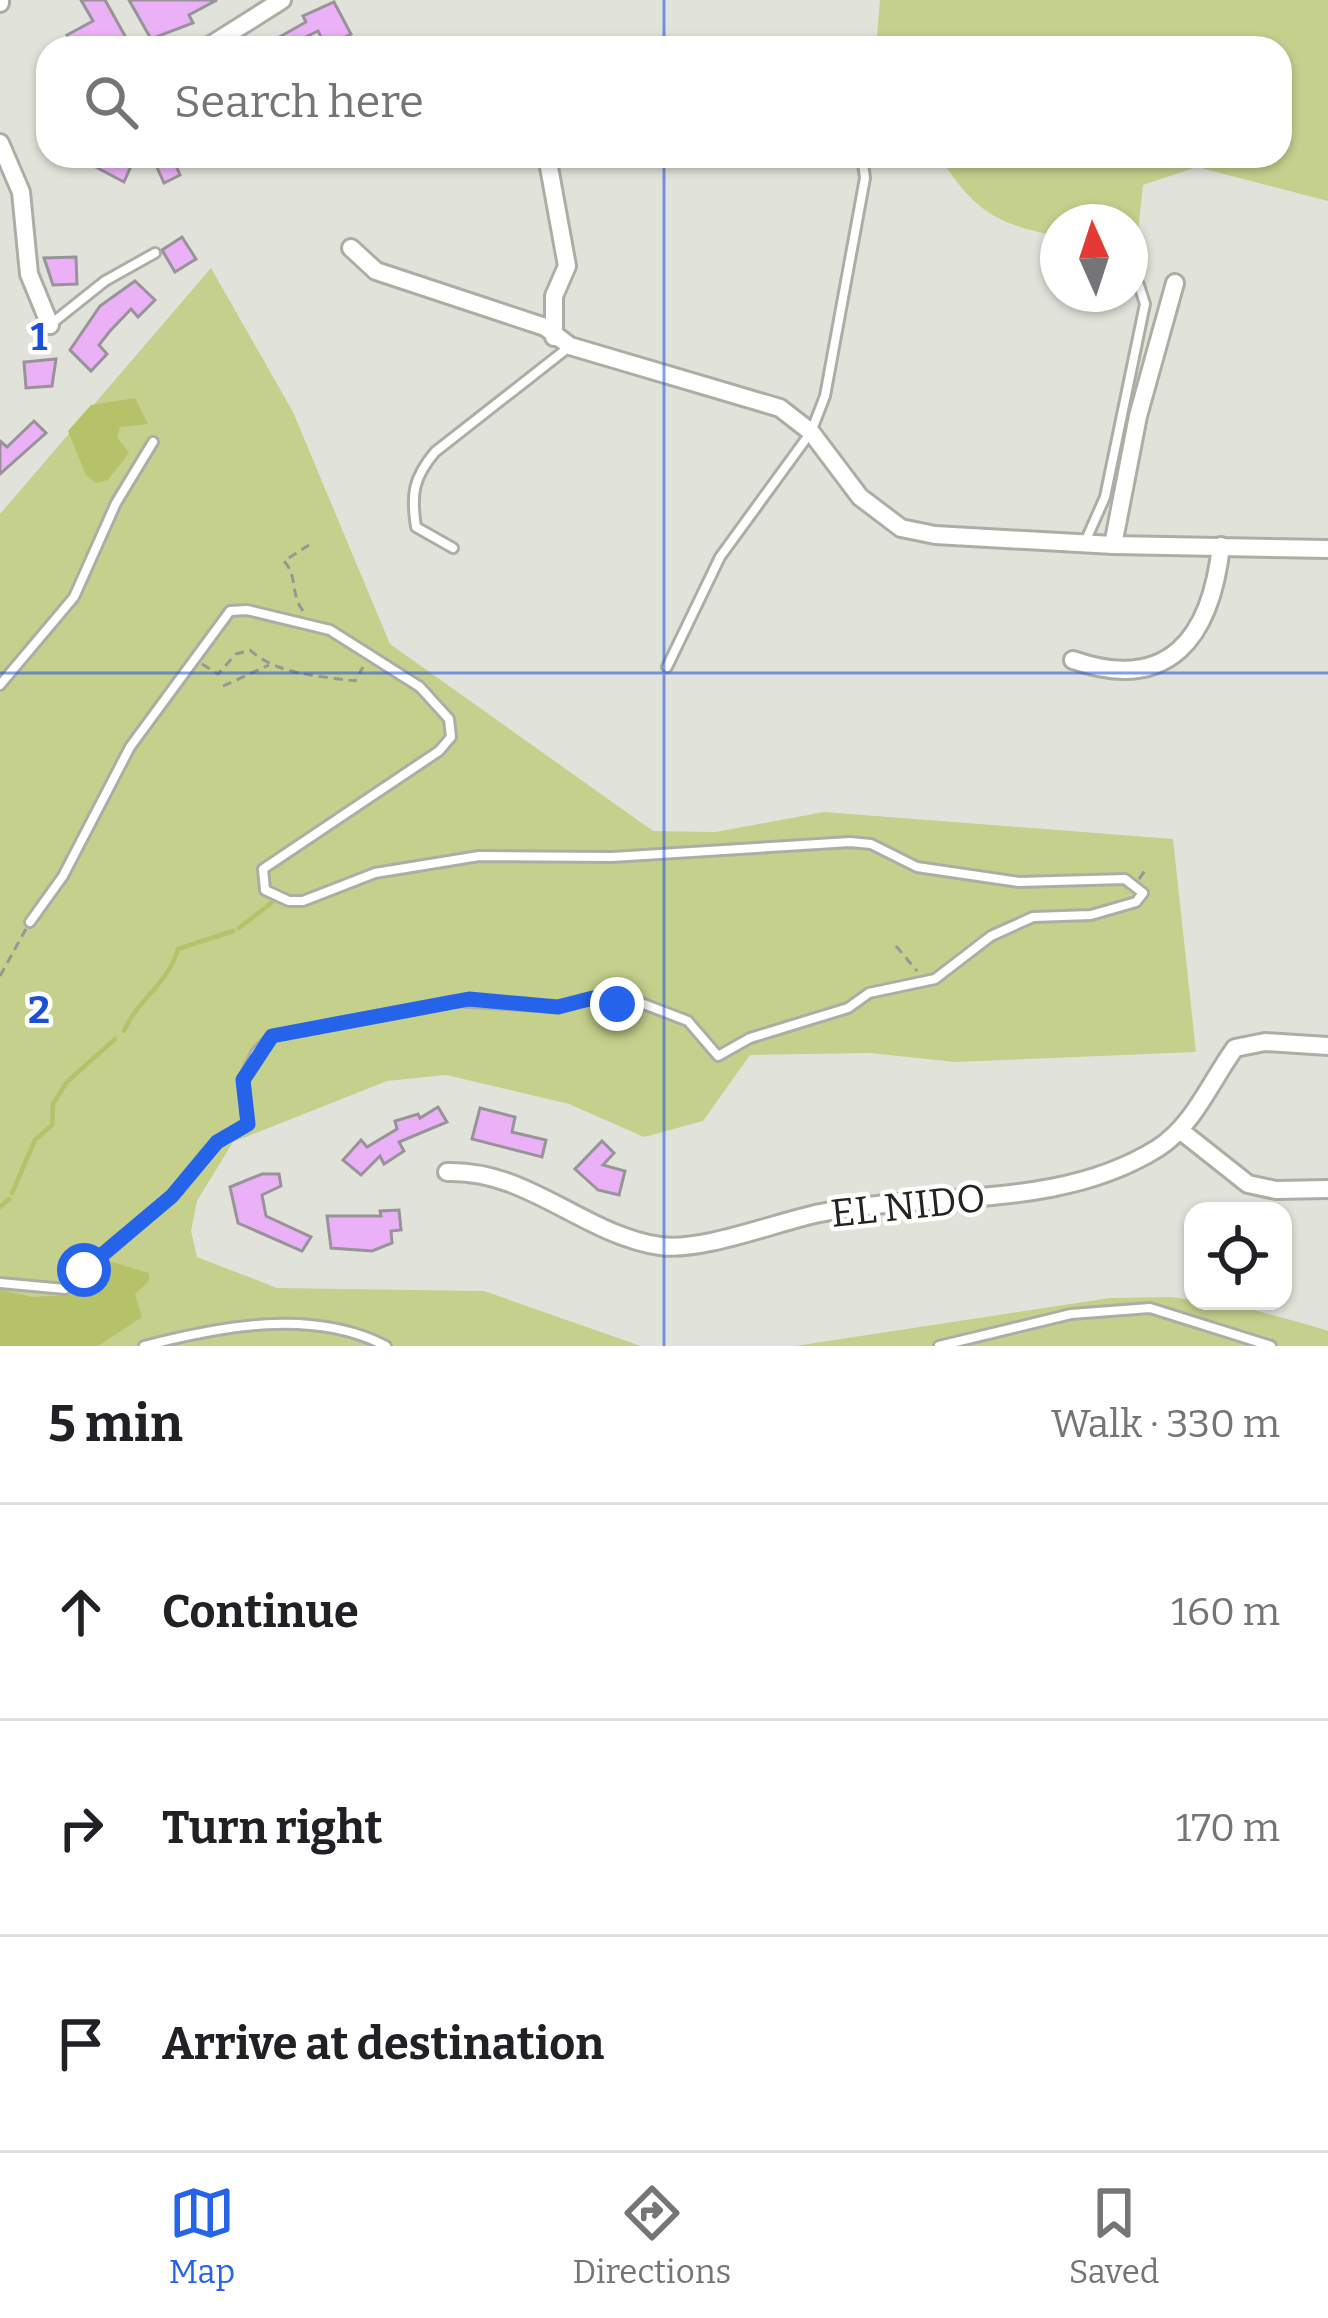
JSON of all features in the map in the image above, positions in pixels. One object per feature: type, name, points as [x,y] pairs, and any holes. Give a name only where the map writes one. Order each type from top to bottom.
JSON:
[{"type":"street","points":[[225,36],[282,0]]},
{"type":"street","points":[[0,143],[21,192],[29,274],[50,325]]},
{"type":"street","points":[[550,168],[567,266],[554,296],[556,337]]},
{"type":"street","points":[[350,248],[376,271],[556,337],[786,412],[811,432],[860,497],[901,528],[934,535],[1113,545],[1328,549]]},
{"type":"street","points":[[1113,545],[1138,416],[1175,283]]},
{"type":"street","points":[[1073,660],[1139,671],[1179,652],[1213,593],[1221,545]]},
{"type":"street","name":"EL NIDO","points":[[447,1172],[482,1170],[664,1247],[863,1206],[1041,1190],[1123,1166],[1181,1131],[1235,1048],[1265,1042],[1328,1046]]},
{"type":"street","points":[[1181,1131],[1234,1177],[1249,1184],[1276,1190],[1328,1189]]},
{"type":"lane","points":[[667,668],[720,556],[811,432],[824,397],[861,200],[862,168]]},
{"type":"lane","points":[[50,325],[105,281],[155,253]]},
{"type":"lane","points":[[1084,543],[1105,496],[1142,312]]},
{"type":"lane","points":[[453,548],[416,527],[411,495],[421,469],[556,337]]},
{"type":"lane","points":[[0,686],[74,596],[116,503],[153,442]]},
{"type":"lane","points":[[0,1283],[65,1289],[172,1196],[217,1142],[248,1124],[243,1080],[256,1053],[281,1031],[453,1001],[558,1007],[593,998],[641,1003],[680,1015],[718,1056],[766,1032],[848,1008],[869,993],[923,983],[1022,921],[1091,915],[1136,902],[1143,891],[1132,881],[1009,881],[917,867],[872,844],[850,842],[656,850],[613,857],[479,856],[375,873],[303,901],[274,897],[261,880],[269,863],[378,795],[451,737],[448,719],[428,694],[324,627],[234,610],[224,615],[197,661],[130,746],[63,876],[30,922]]},
{"type":"lane","points":[[939,1346],[1070,1314],[1150,1309],[1271,1346]]},
{"type":"lane","points":[[144,1346],[314,1323],[360,1332],[386,1346]]},
{"type":"path","points":[[306,624],[291,596],[292,572],[284,561],[309,545]]},
{"type":"path","points":[[197,661],[218,674],[236,654],[250,650],[271,665],[356,681],[368,654]]},
{"type":"path","points":[[223,686],[271,665]]},
{"type":"path","points":[[1132,881],[1144,877],[1148,868]]},
{"type":"path","points":[[0,976],[30,922]]},
{"type":"path","points":[[896,946],[923,983]]},
{"type":"shaded area","points":[[880,0],[1328,0],[1328,201],[1201,168],[1292,168],[1292,36],[877,36]]},
{"type":"shaded area","points":[[947,168],[1194,168],[1143,185],[1141,204],[1040,204],[1040,232],[1003,220],[976,202]]},
{"type":"shaded area","points":[[211,268],[293,412],[390,644],[653,831],[715,832],[824,812],[1173,839],[1196,1052],[955,1062],[870,1053],[750,1055],[703,1121],[644,1137],[569,1104],[446,1075],[387,1081],[233,1142],[197,1201],[191,1231],[197,1257],[277,1288],[484,1291],[641,1346],[0,1346],[0,514]]},
{"type":"shaded area","points":[[135,398],[148,424],[120,427],[117,437],[129,453],[108,480],[96,483],[86,475],[68,431],[91,405]]},
{"type":"shaded area","points":[[105,1260],[149,1273],[149,1281],[135,1294],[142,1317],[98,1346],[0,1346],[0,1290],[32,1297],[69,1295]]},
{"type":"shaded area","points":[[1170,1297],[1184,1299],[1184,1310],[1254,1310],[1328,1331],[1328,1346],[795,1346],[1110,1298]]},
{"type":"building","points":[[81,0],[105,0],[125,36],[68,36],[93,21]]},
{"type":"building","points":[[129,0],[217,0],[189,15],[193,23],[149,36]]},
{"type":"building","points":[[334,2],[351,34],[320,36],[318,31],[281,36],[306,22],[303,16]]},
{"type":"building","points":[[98,168],[130,168],[124,182]]},
{"type":"building","points":[[157,168],[177,168],[180,175],[164,183]]},
{"type":"building","points":[[182,237],[196,259],[175,272],[162,250]]},
{"type":"building","points":[[76,257],[77,284],[53,285],[44,258]]},
{"type":"building","points":[[135,281],[155,300],[138,317],[131,309],[110,331],[99,345],[107,354],[91,371],[70,350],[100,306]]},
{"type":"building","points":[[56,359],[52,386],[26,388],[24,362]]},
{"type":"building","points":[[34,421],[46,433],[0,474],[0,441],[7,447]]},
{"type":"building","points":[[438,1107],[447,1122],[399,1142],[404,1151],[384,1164],[380,1156],[361,1175],[343,1160],[361,1140],[367,1147],[397,1129],[395,1121],[418,1114],[420,1118]]},
{"type":"building","points":[[480,1108],[515,1117],[512,1132],[546,1140],[542,1157],[472,1139]]},
{"type":"building","points":[[602,1141],[614,1153],[603,1165],[625,1171],[619,1195],[598,1190],[575,1169]]},
{"type":"building","points":[[262,1174],[279,1174],[281,1186],[262,1195],[266,1216],[311,1237],[302,1251],[238,1223],[230,1187]]},
{"type":"building","points":[[399,1210],[401,1230],[391,1231],[392,1243],[372,1251],[331,1248],[327,1216],[381,1216],[380,1211]]},
{"type":"waterway","points":[[239,928],[274,901]]},
{"type":"waterway","points":[[124,1031],[178,949],[233,931]]},
{"type":"waterway","points":[[12,1193],[35,1140],[52,1125],[53,1104],[67,1082],[115,1039]]},
{"type":"waterway","points":[[0,1207],[9,1199]]},
{"type":"route","points":[[84,1270],[172,1196],[217,1142],[248,1124],[243,1080],[256,1053],[281,1031],[469,999],[558,1007],[593,998],[617,1004]]}]
